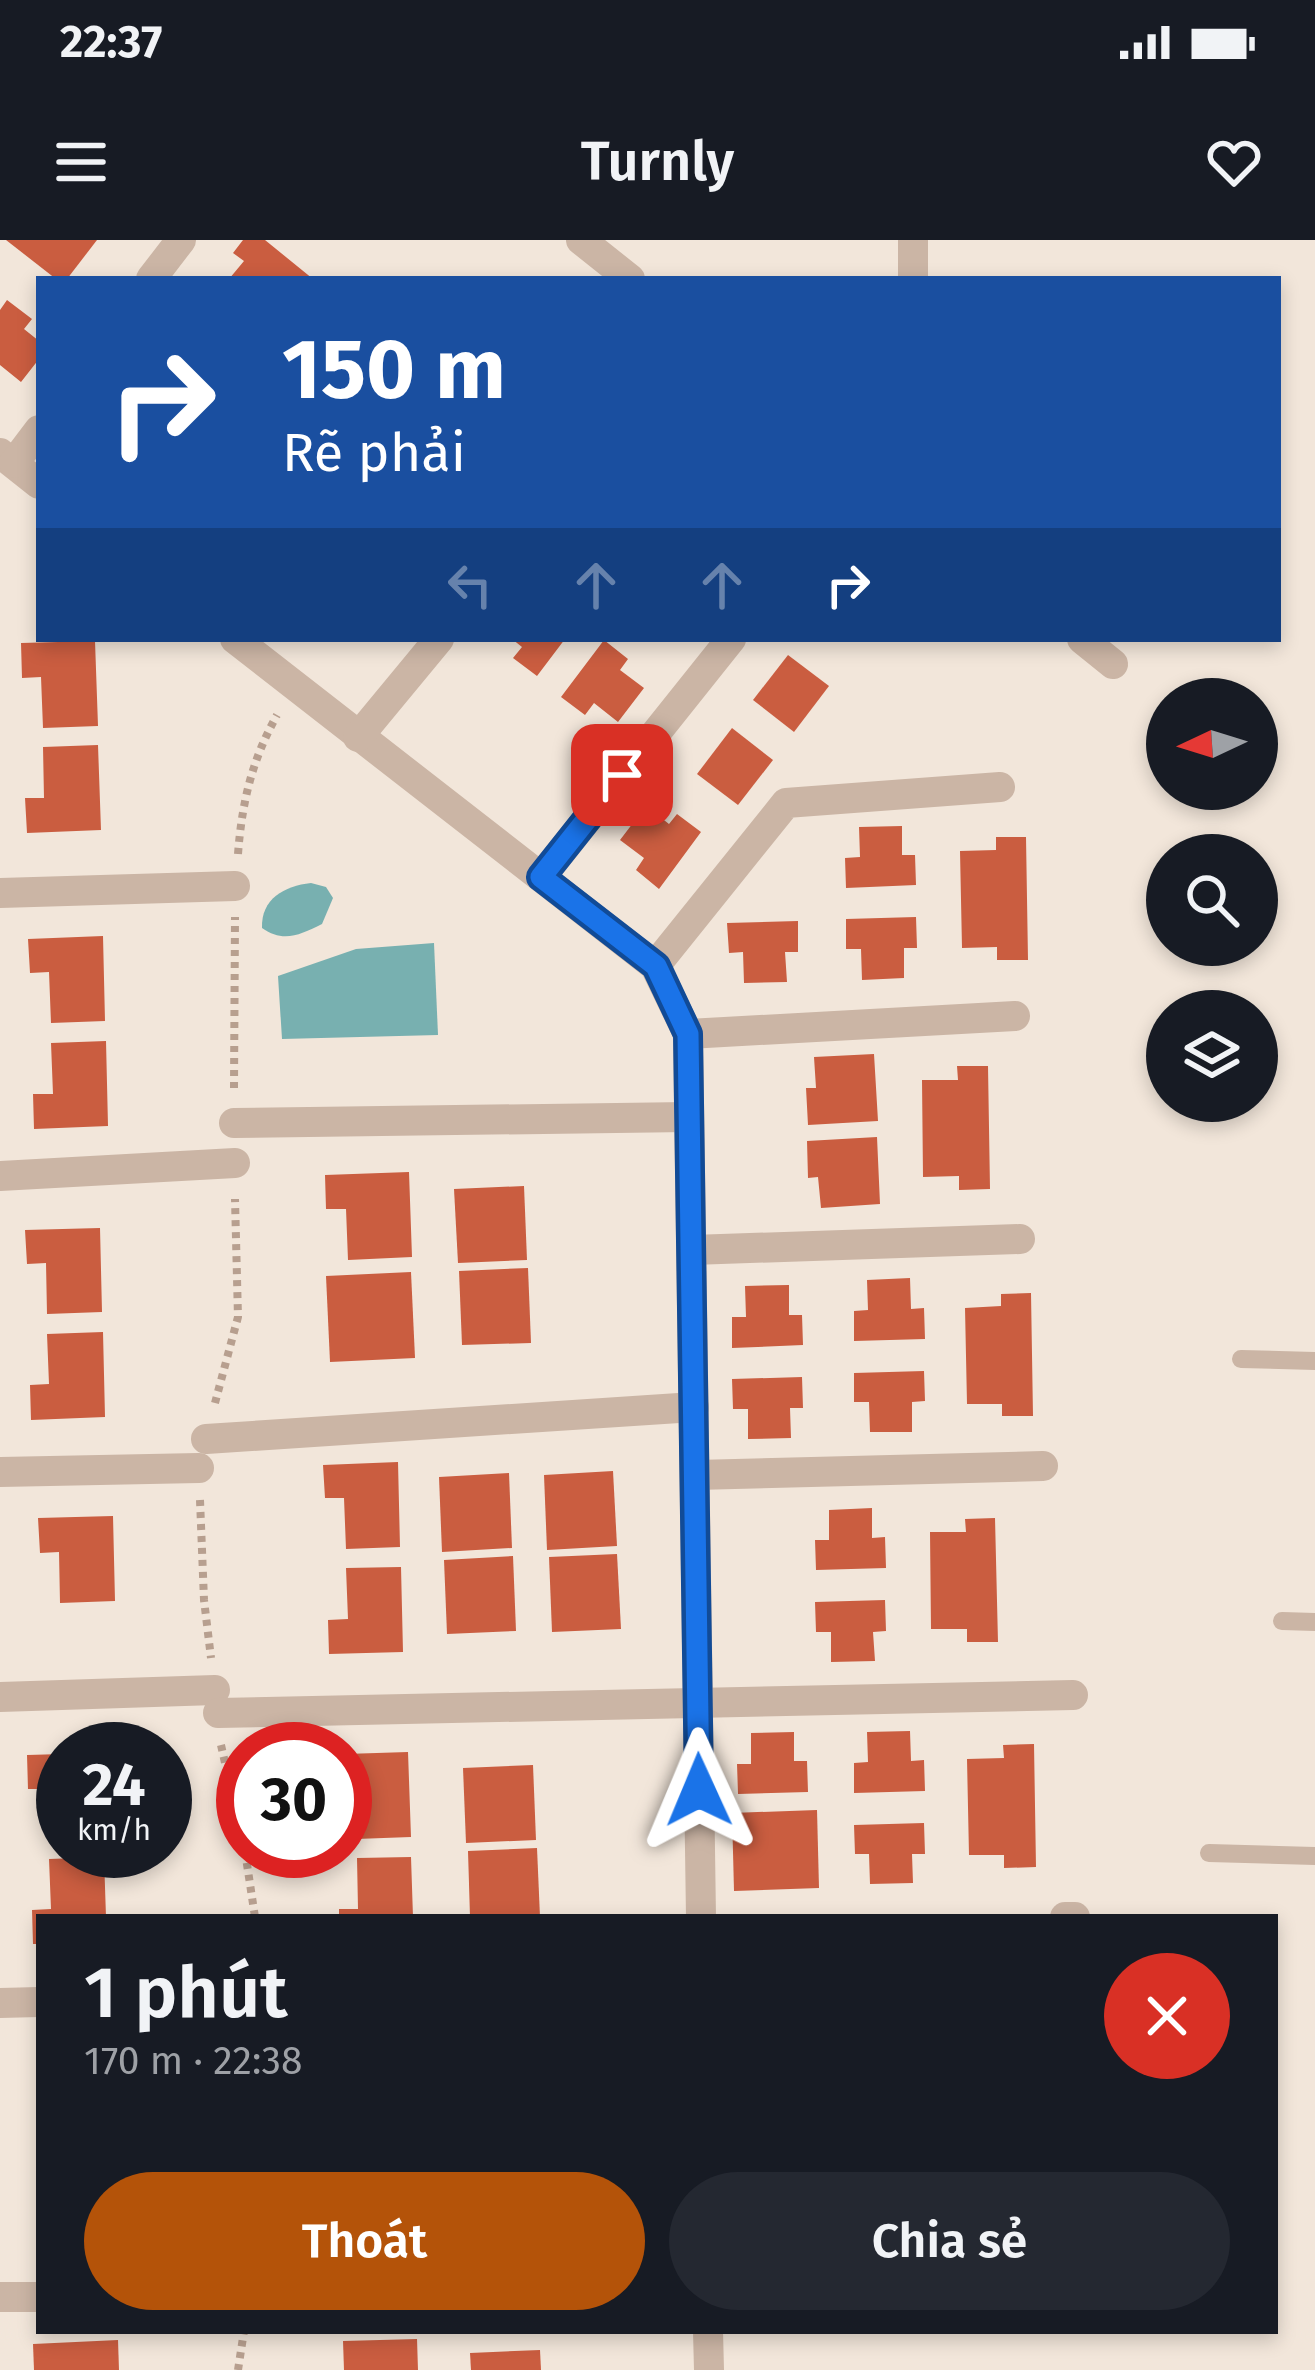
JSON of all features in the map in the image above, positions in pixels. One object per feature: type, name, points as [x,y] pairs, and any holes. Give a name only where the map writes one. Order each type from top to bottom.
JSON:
[{"type":"street","points":[[154,276],[181,240]]},
{"type":"street","points":[[581,240],[626,276]]},
{"type":"street","points":[[913,240],[913,276]]},
{"type":"street","points":[[36,433],[7,458],[36,482]]},
{"type":"street","points":[[239,642],[656,966],[688,1034],[701,1914]]},
{"type":"street","points":[[358,737],[437,642]]},
{"type":"street","points":[[541,877],[729,642]]},
{"type":"street","points":[[1086,642],[1113,664]]},
{"type":"street","points":[[656,966],[787,803],[1000,787]]},
{"type":"street","points":[[0,893],[236,886]]},
{"type":"street","points":[[688,1034],[1015,1016]]},
{"type":"street","points":[[234,1123],[688,1117]]},
{"type":"street","points":[[0,1176],[235,1163]]},
{"type":"street","points":[[692,1250],[1020,1239]]},
{"type":"street","points":[[0,1472],[694,1407]]},
{"type":"street","points":[[696,1475],[1043,1466]]},
{"type":"street","points":[[0,1697],[698,1705],[1073,1695]]},
{"type":"street","points":[[0,2003],[36,2002]]},
{"type":"street","points":[[0,2297],[36,2297]]},
{"type":"street","points":[[708,2334],[709,2370]]},
{"type":"lane","points":[[1241,1359],[1315,1361]]},
{"type":"lane","points":[[1282,1621],[1315,1622]]},
{"type":"lane","points":[[1209,1852],[1315,1856]]},
{"type":"path","points":[[234,1123],[236,886],[242,806],[258,750],[279,711],[303,693]]},
{"type":"path","points":[[218,1722],[204,1600],[202,1454],[238,1317],[235,1163]]},
{"type":"path","points":[[249,1878],[255,1914]]},
{"type":"path","points":[[238,2370],[244,2334]]},
{"type":"water","points":[[311,883],[326,887],[333,898],[322,924],[292,936],[262,928],[265,909],[276,896]]},
{"type":"water","points":[[434,943],[438,1035],[282,1039],[278,976],[356,949]]},
{"type":"building","points":[[6,240],[97,240],[69,276],[52,276]]},
{"type":"building","points":[[243,240],[265,240],[309,276],[232,276],[244,261],[233,253]]},
{"type":"building","points":[[7,300],[32,319],[24,329],[36,339],[36,363],[21,382],[0,365],[0,310]]},
{"type":"building","points":[[95,642],[98,726],[43,728],[41,677],[22,678],[21,643]]},
{"type":"building","points":[[516,642],[563,642],[537,676],[513,658],[522,647]]},
{"type":"building","points":[[602,642],[628,659],[620,670],[644,688],[618,722],[594,703],[585,715],[561,697]]},
{"type":"building","points":[[788,655],[829,686],[794,732],[753,700]]},
{"type":"building","points":[[732,728],[773,760],[738,805],[697,774]]},
{"type":"building","points":[[98,745],[101,830],[27,833],[25,798],[44,798],[43,747]]},
{"type":"building","points":[[646,806],[669,824],[677,814],[701,832],[659,889],[636,870],[644,858],[620,840]]},
{"type":"building","points":[[902,826],[902,855],[915,855],[916,885],[846,888],[845,858],[860,857],[859,827]]},
{"type":"building","points":[[996,837],[1026,837],[1028,960],[997,960],[997,947],[962,948],[960,851],[996,850]]},
{"type":"building","points":[[916,917],[917,948],[904,948],[904,978],[862,980],[861,949],[846,949],[846,919]]},
{"type":"building","points":[[798,921],[798,952],[785,952],[787,982],[744,983],[743,952],[729,953],[727,923]]},
{"type":"building","points":[[103,936],[105,1021],[51,1023],[49,972],[30,973],[28,939]]},
{"type":"building","points":[[106,1041],[108,1126],[34,1129],[33,1094],[53,1094],[51,1043]]},
{"type":"building","points":[[874,1054],[878,1121],[808,1125],[806,1088],[816,1088],[814,1057]]},
{"type":"building","points":[[957,1066],[988,1066],[990,1189],[959,1190],[959,1176],[923,1177],[922,1080],[958,1080]]},
{"type":"building","points":[[877,1137],[880,1204],[821,1208],[818,1177],[808,1178],[807,1141]]},
{"type":"building","points":[[409,1172],[412,1257],[348,1260],[346,1209],[326,1209],[325,1175]]},
{"type":"building","points":[[524,1186],[527,1260],[458,1263],[454,1189]]},
{"type":"building","points":[[100,1228],[102,1312],[47,1314],[46,1263],[27,1264],[25,1230]]},
{"type":"building","points":[[528,1268],[531,1343],[462,1345],[459,1271]]},
{"type":"building","points":[[411,1272],[415,1358],[330,1362],[326,1276]]},
{"type":"building","points":[[910,1278],[911,1309],[924,1308],[925,1339],[854,1341],[854,1311],[868,1310],[867,1280]]},
{"type":"building","points":[[789,1285],[789,1315],[802,1315],[803,1345],[732,1348],[732,1317],[746,1317],[745,1286]]},
{"type":"building","points":[[1031,1293],[1033,1416],[1002,1416],[1002,1404],[967,1404],[965,1308],[1001,1306],[1001,1294]]},
{"type":"building","points":[[103,1332],[105,1417],[31,1420],[30,1385],[49,1384],[47,1334]]},
{"type":"building","points":[[924,1371],[925,1401],[912,1402],[912,1432],[870,1432],[869,1402],[854,1402],[854,1373]]},
{"type":"building","points":[[802,1377],[803,1408],[790,1408],[791,1438],[748,1439],[748,1409],[733,1409],[732,1379]]},
{"type":"building","points":[[398,1462],[400,1547],[346,1549],[344,1498],[325,1498],[323,1465]]},
{"type":"building","points":[[613,1471],[617,1546],[547,1550],[544,1475]]},
{"type":"building","points":[[509,1473],[512,1548],[442,1552],[439,1477]]},
{"type":"building","points":[[872,1508],[872,1538],[885,1537],[886,1568],[816,1570],[815,1540],[829,1540],[829,1510]]},
{"type":"building","points":[[113,1516],[115,1601],[60,1603],[59,1552],[40,1553],[38,1518]]},
{"type":"building","points":[[995,1518],[998,1642],[967,1642],[967,1629],[931,1629],[930,1532],[966,1532],[965,1519]]},
{"type":"building","points":[[617,1554],[621,1629],[552,1632],[549,1557]]},
{"type":"building","points":[[513,1556],[516,1631],[447,1634],[444,1560]]},
{"type":"building","points":[[401,1567],[403,1652],[329,1654],[328,1620],[348,1619],[346,1568]]},
{"type":"building","points":[[885,1600],[886,1631],[873,1632],[875,1661],[831,1662],[831,1632],[816,1632],[815,1602]]},
{"type":"building","points":[[910,1731],[911,1761],[924,1760],[925,1791],[854,1793],[854,1763],[868,1762],[867,1732]]},
{"type":"building","points":[[794,1732],[794,1761],[807,1761],[808,1792],[738,1794],[737,1764],[751,1764],[751,1733]]},
{"type":"building","points":[[1034,1744],[1036,1867],[1004,1868],[1004,1855],[969,1855],[967,1759],[1004,1758],[1003,1745]]},
{"type":"building","points":[[408,1752],[411,1837],[372,1838],[372,1753]]},
{"type":"building","points":[[27,1755],[36,1755],[36,1789],[28,1789]]},
{"type":"building","points":[[533,1765],[536,1840],[466,1843],[463,1768]]},
{"type":"building","points":[[817,1810],[819,1888],[734,1891],[732,1813]]},
{"type":"building","points":[[924,1823],[925,1854],[912,1854],[913,1883],[870,1884],[869,1854],[855,1854],[854,1825]]},
{"type":"building","points":[[537,1848],[540,1914],[470,1914],[468,1851]]},
{"type":"building","points":[[411,1857],[413,1914],[339,1914],[339,1909],[358,1909],[357,1878],[372,1878],[372,1858]]},
{"type":"building","points":[[50,1878],[105,1878],[106,1914],[36,1914],[33,1944],[32,1910],[51,1909]]},
{"type":"building","points":[[417,2339],[418,2370],[344,2370],[343,2341]]},
{"type":"building","points":[[118,2340],[119,2370],[34,2370],[33,2344]]},
{"type":"building","points":[[540,2350],[541,2370],[471,2370],[470,2353]]},
{"type":"route","points":[[622,775],[541,877],[656,966],[688,1034],[699,1790]]}]
